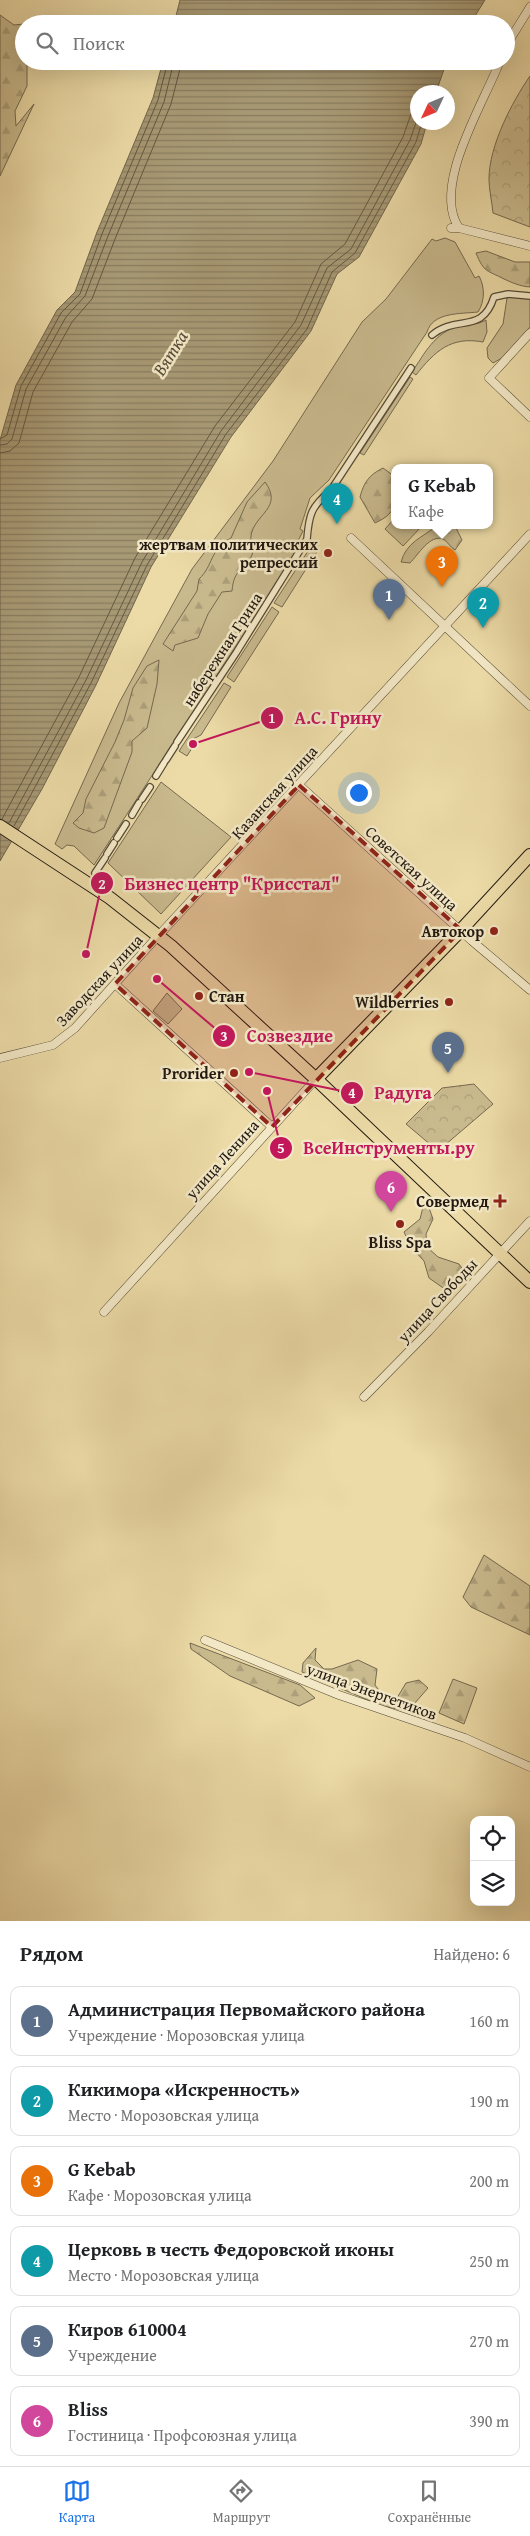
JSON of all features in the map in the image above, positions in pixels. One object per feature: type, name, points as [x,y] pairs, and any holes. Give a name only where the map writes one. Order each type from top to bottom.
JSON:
[{"type":"main road","points":[[0,826],[78,877],[159,935],[316,1078],[530,1282]]},
{"type":"main road","name":"улица Ленина","points":[[316,1078],[461,930],[530,855]]},
{"type":"street","points":[[515,31],[530,7]]},
{"type":"street","points":[[496,70],[464,142],[454,173],[453,219],[455,228],[530,246]]},
{"type":"street","points":[[432,335],[441,327],[480,320],[490,311],[494,297],[508,294],[530,296]]},
{"type":"street","points":[[530,333],[488,378],[530,417]]},
{"type":"street","name":"набережная Грина","points":[[156,776],[241,646],[307,539],[308,518],[314,506],[331,490],[411,368]]},
{"type":"street","name":"Казанская улица","points":[[159,935],[530,534]]},
{"type":"street","points":[[351,538],[445,624],[530,706]]},
{"type":"street","name":"Советская улица","points":[[299,785],[530,990]]},
{"type":"street","points":[[132,815],[150,786]]},
{"type":"street","points":[[95,873],[126,824]]},
{"type":"street","name":"Заводская улица","points":[[0,1058],[42,1049],[60,1041],[75,1028],[159,935]]},
{"type":"street","points":[[115,984],[272,1128]]},
{"type":"street","name":"улица Ленина","points":[[104,1312],[316,1078]]},
{"type":"street","name":"улица Свободы","points":[[364,1397],[428,1332],[530,1221]]},
{"type":"street","name":"улица Энергетиков","points":[[205,1640],[339,1695],[465,1738],[530,1767]]},
{"type":"highlighted area","points":[[299,785],[461,930],[272,1127],[115,984]]},
{"type":"green space","points":[[0,15],[15,25],[15,70],[27,70],[27,86],[15,111],[16,126],[34,104],[0,176]]},
{"type":"green space","points":[[530,76],[530,227],[493,213],[489,179],[490,166],[497,139],[509,111]]},
{"type":"green space","points":[[445,238],[455,242],[475,278],[479,276],[481,280],[483,299],[478,312],[448,315],[441,317],[430,325],[329,480],[310,498],[300,529],[303,531],[294,549],[297,552],[94,865],[74,846],[67,845],[62,849],[55,844],[119,703],[192,569],[273,461],[362,322],[386,299],[432,239],[436,241]]},
{"type":"green space","points":[[486,251],[515,262],[530,262],[530,287],[513,283],[484,268],[476,253]]},
{"type":"green space","points":[[513,296],[530,297],[530,327],[502,358],[493,363],[488,358],[487,348],[503,324],[507,298]]},
{"type":"green space","points":[[486,320],[487,332],[483,342],[462,341],[453,343],[437,352],[416,375],[412,372],[431,344],[443,333],[459,326],[476,324]]},
{"type":"green space","points":[[410,377],[413,379],[364,455],[360,453]]},
{"type":"green space","points":[[383,468],[391,474],[391,511],[375,523],[360,497],[363,487],[374,473]]},
{"type":"green space","points":[[265,482],[270,491],[270,505],[253,528],[251,536],[252,555],[249,561],[237,573],[232,591],[222,592],[208,614],[198,638],[175,645],[173,651],[163,644],[197,591],[199,579],[204,574],[215,553],[231,538],[247,502]]},
{"type":"green space","points":[[391,522],[391,529],[419,529],[403,546],[385,529]]},
{"type":"green space","points":[[432,529],[456,529],[462,540],[455,550],[443,539],[438,538],[429,542],[410,563],[401,562],[403,555],[420,537]]},
{"type":"green space","points":[[313,548],[318,550],[282,607],[274,603],[308,551]]},
{"type":"green space","points":[[272,607],[279,612],[234,682],[227,677]]},
{"type":"green space","points":[[159,660],[157,684],[147,728],[132,741],[132,752],[104,828],[94,833],[79,828],[73,823],[83,813],[86,799],[115,742],[124,720],[133,688],[147,666]]},
{"type":"green space","points":[[224,683],[231,687],[201,735],[189,741],[192,748],[187,756],[179,751]]},
{"type":"green space","points":[[161,782],[231,837],[161,914],[108,863]]},
{"type":"green space","points":[[167,993],[182,1009],[168,1024],[153,1011]]},
{"type":"green space","points":[[474,1084],[493,1104],[438,1151],[406,1124],[442,1088]]},
{"type":"green space","points":[[428,1205],[433,1219],[426,1234],[427,1247],[438,1257],[459,1264],[467,1275],[449,1292],[429,1278],[424,1261],[411,1247],[404,1232],[420,1219],[423,1207]]},
{"type":"green space","points":[[484,1555],[530,1586],[530,1635],[471,1607],[463,1597]]},
{"type":"green space","points":[[190,1643],[300,1685],[315,1698],[299,1706],[230,1676],[191,1649]]},
{"type":"green space","points":[[316,1648],[315,1660],[324,1669],[332,1669],[358,1660],[377,1669],[375,1685],[386,1699],[397,1698],[406,1683],[419,1680],[428,1688],[408,1711],[382,1706],[302,1672],[303,1663]]},
{"type":"green space","points":[[453,1679],[477,1688],[464,1724],[439,1713]]},
{"type":"water","points":[[180,0],[485,0],[476,15],[176,15]]},
{"type":"water","name":"Вятка","points":[[161,70],[444,70],[438,85],[410,85],[410,130],[425,130],[421,144],[359,257],[337,274],[311,331],[231,437],[151,567],[96,685],[42,789],[0,861],[0,440],[16,385],[57,310],[75,292],[97,232],[153,98]]},
{"type":"place","name":"Церковь в честь Федоровской иконы","points":[[337,524]]},
{"type":"place","name":"жертвам политических репрессий","points":[[328,553]]},
{"type":"place","name":"G Kebab","points":[[442,587]]},
{"type":"place","name":"Администрация Первомайского района","points":[[389,620]]},
{"type":"place","name":"Кикимора «Искренность»","points":[[483,628]]},
{"type":"place","name":"А.С. Грину","points":[[193,744]]},
{"type":"place","name":"Автокор","points":[[494,931]]},
{"type":"place","name":"Бизнес центр \"Крисстал\"","points":[[86,954]]},
{"type":"place","name":"Созвездие","points":[[157,979]]},
{"type":"place","name":"Стан","points":[[199,996]]},
{"type":"place","name":"Wildberries","points":[[449,1002]]},
{"type":"place","name":"Радуга","points":[[249,1072]]},
{"type":"place","name":"Prorider","points":[[234,1073]]},
{"type":"place","name":"Киров 610004","points":[[448,1073]]},
{"type":"place","name":"ВсеИнструменты.ру","points":[[267,1091]]},
{"type":"place","name":"Совермед","points":[[500,1201]]},
{"type":"place","name":"Bliss","points":[[391,1212]]},
{"type":"place","name":"Bliss Spa","points":[[400,1224]]}]
